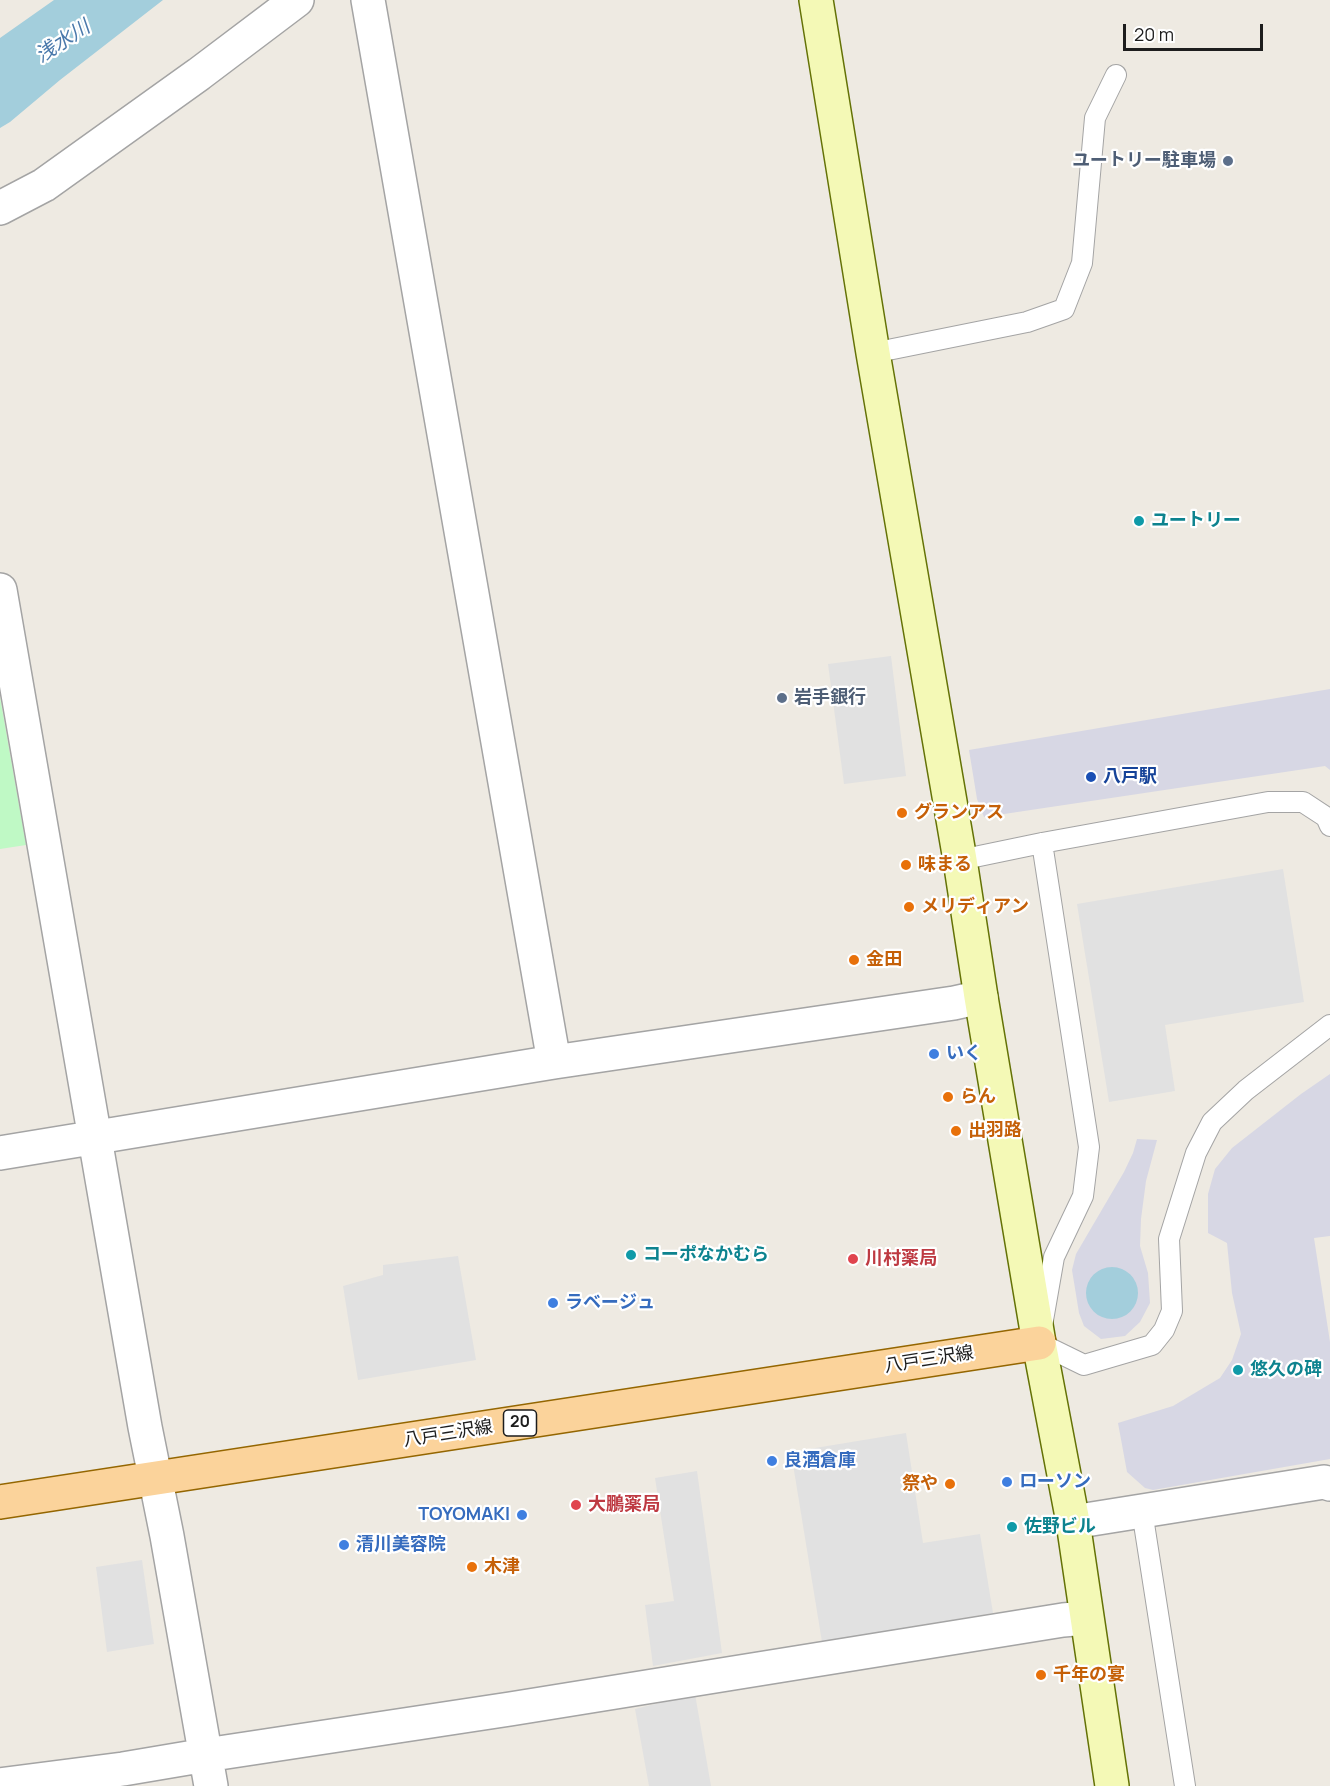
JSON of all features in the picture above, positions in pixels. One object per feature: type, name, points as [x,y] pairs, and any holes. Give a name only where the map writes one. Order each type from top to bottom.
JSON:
[{"type":"main road","name":"八戸三沢線","points":[[0,1502],[1039,1343]]},
{"type":"street","points":[[0,208],[44,185],[199,74],[297,0]]},
{"type":"street","points":[[368,0],[554,1062]]},
{"type":"street","points":[[816,0],[1039,1343],[1073,1521],[1112,1786]]},
{"type":"street","points":[[0,590],[145,1427],[208,1770]]},
{"type":"street","points":[[0,1153],[554,1062],[981,998]]},
{"type":"street","points":[[1073,1521],[1324,1482],[1330,1484]]},
{"type":"street","points":[[0,1785],[123,1769],[208,1770],[522,1707],[1086,1618]]},
{"type":"lane","points":[[873,353],[1027,322],[1064,309],[1082,263],[1095,118],[1116,75]]},
{"type":"lane","points":[[960,860],[1268,802],[1304,802],[1326,817],[1330,826]]},
{"type":"lane","points":[[1042,843],[1089,1147],[1083,1196],[1054,1257],[1039,1343],[1084,1365],[1152,1345],[1164,1330],[1172,1311],[1169,1239],[1196,1153],[1212,1122],[1246,1090],[1330,1025]]},
{"type":"lane","points":[[1142,1511],[1185,1786]]},
{"type":"green space","points":[[0,697],[26,845],[0,849]]},
{"type":"shaded area","points":[[891,656],[906,776],[844,784],[828,664]]},
{"type":"shaded area","points":[[1330,689],[1330,770],[1325,766],[984,817],[977,799],[969,750]]},
{"type":"shaded area","points":[[1283,869],[1304,1002],[1165,1025],[1175,1091],[1109,1102],[1077,904]]},
{"type":"shaded area","points":[[1330,1074],[1330,1236],[1314,1238],[1330,1342],[1330,1459],[1153,1490],[1145,1488],[1127,1472],[1118,1423],[1173,1406],[1220,1378],[1232,1360],[1241,1334],[1232,1293],[1227,1243],[1208,1233],[1208,1194],[1215,1169],[1232,1148]]},
{"type":"shaded area","points":[[1137,1139],[1157,1140],[1146,1181],[1141,1219],[1140,1246],[1148,1273],[1150,1303],[1140,1322],[1125,1336],[1101,1339],[1084,1326],[1079,1313],[1072,1270],[1076,1254],[1124,1172]]},
{"type":"shaded area","points":[[458,1256],[476,1360],[358,1380],[343,1286],[383,1275],[383,1265]]},
{"type":"shaded area","points":[[906,1433],[923,1543],[980,1534],[993,1613],[822,1642],[791,1452]]},
{"type":"shaded area","points":[[697,1471],[722,1653],[653,1666],[645,1605],[674,1601],[655,1478]]},
{"type":"shaded area","points":[[142,1560],[154,1644],[107,1652],[96,1567]]},
{"type":"shaded area","points":[[695,1694],[711,1786],[649,1786],[635,1709]]},
{"type":"water","name":"浅水川","points":[[54,0],[163,0],[0,128],[0,38]]},
{"type":"water","points":[[1107,1267],[1117,1267],[1131,1274],[1138,1293],[1131,1312],[1117,1319],[1107,1319],[1097,1315],[1090,1308],[1086,1298],[1086,1288],[1090,1278],[1097,1271]]},
{"type":"place","name":"ユートリー駐車場","points":[[1228,161]]},
{"type":"place","name":"ユートリー","points":[[1139,521]]},
{"type":"place","name":"岩手銀行","points":[[782,698]]},
{"type":"place","name":"八戸駅","points":[[1091,777]]},
{"type":"place","name":"グランアス","points":[[902,813]]},
{"type":"place","name":"味まる","points":[[906,865]]},
{"type":"place","name":"メリディアン","points":[[909,907]]},
{"type":"place","name":"金田","points":[[854,960]]},
{"type":"place","name":"いく","points":[[934,1054]]},
{"type":"place","name":"らん","points":[[948,1097]]},
{"type":"place","name":"出羽路","points":[[956,1131]]},
{"type":"place","name":"コーポなかむら","points":[[631,1255]]},
{"type":"place","name":"川村薬局","points":[[853,1259]]},
{"type":"place","name":"ラベージュ","points":[[553,1303]]},
{"type":"place","name":"悠久の碑","points":[[1238,1370]]},
{"type":"place","name":"良酒倉庫","points":[[772,1461]]},
{"type":"place","name":"ローソン","points":[[1007,1482]]},
{"type":"place","name":"祭や","points":[[950,1484]]},
{"type":"place","name":"大鵬薬局","points":[[576,1505]]},
{"type":"place","name":"TOYOMAKI","points":[[522,1515]]},
{"type":"place","name":"佐野ビル","points":[[1012,1527]]},
{"type":"place","name":"清川美容院","points":[[344,1545]]},
{"type":"place","name":"木津","points":[[472,1567]]},
{"type":"place","name":"千年の宴","points":[[1041,1675]]}]
